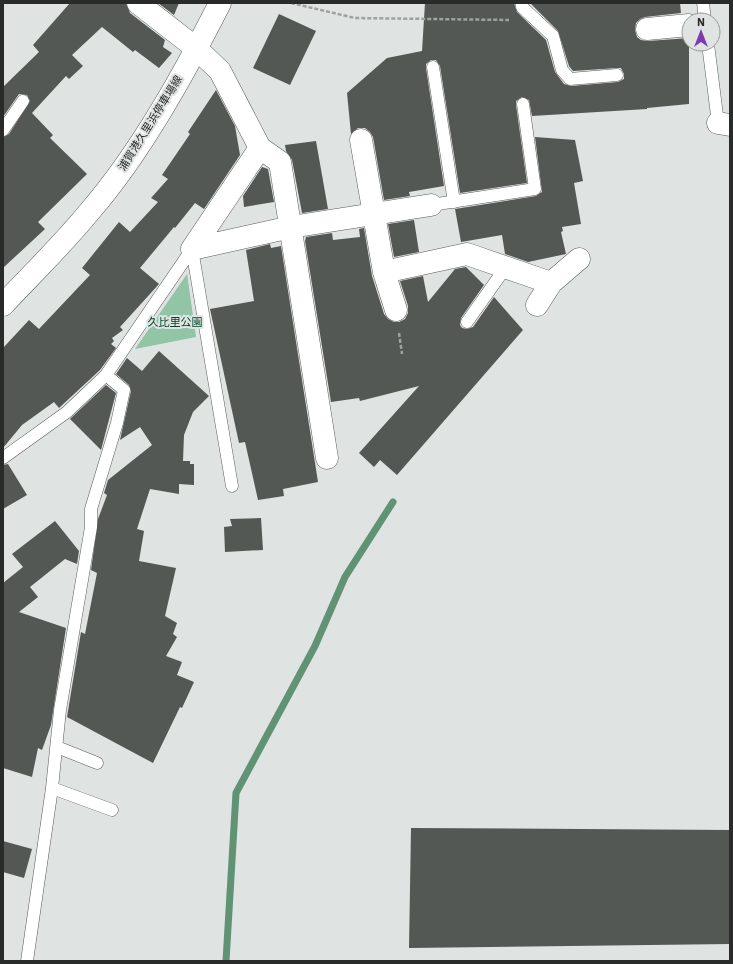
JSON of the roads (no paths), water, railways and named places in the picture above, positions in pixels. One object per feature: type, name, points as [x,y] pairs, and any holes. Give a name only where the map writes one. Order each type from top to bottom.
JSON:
[{"type":"street","points":[[138,3],[197,49],[220,71],[260,148],[280,162],[327,458]]},
{"type":"street","name":"浦賀港久里浜停車場線","points":[[3,305],[91,211],[136,150],[197,49],[220,3]]},
{"type":"street","points":[[647,29],[681,26]]},
{"type":"street","points":[[361,140],[384,272],[396,310]]},
{"type":"street","points":[[192,249],[260,148]]},
{"type":"street","points":[[192,249],[291,228],[431,205]]},
{"type":"street","points":[[384,272],[467,254],[551,283]]},
{"type":"street","points":[[537,305],[551,283],[579,259]]},
{"type":"lane","points":[[522,5],[553,36],[562,70],[570,80],[617,75]]},
{"type":"lane","points":[[710,52],[724,124]]},
{"type":"lane","points":[[433,67],[454,202]]},
{"type":"lane","points":[[3,130],[23,101]]},
{"type":"lane","points":[[431,205],[535,189],[523,104]]},
{"type":"lane","points":[[3,458],[67,412],[106,376],[192,249]]},
{"type":"lane","points":[[192,249],[232,486]]},
{"type":"lane","points":[[468,322],[506,267]]},
{"type":"lane","points":[[27,961],[52,788],[60,710],[91,527],[91,509],[117,423],[124,390],[106,376]]},
{"type":"lane","points":[[56,747],[97,763]]},
{"type":"lane","points":[[52,788],[112,810]]},
{"type":"waterway","points":[[226,961],[236,793],[315,646],[345,577],[393,502]]},
{"type":"park label","name":"久比里公園","points":[[175,322]]}]
